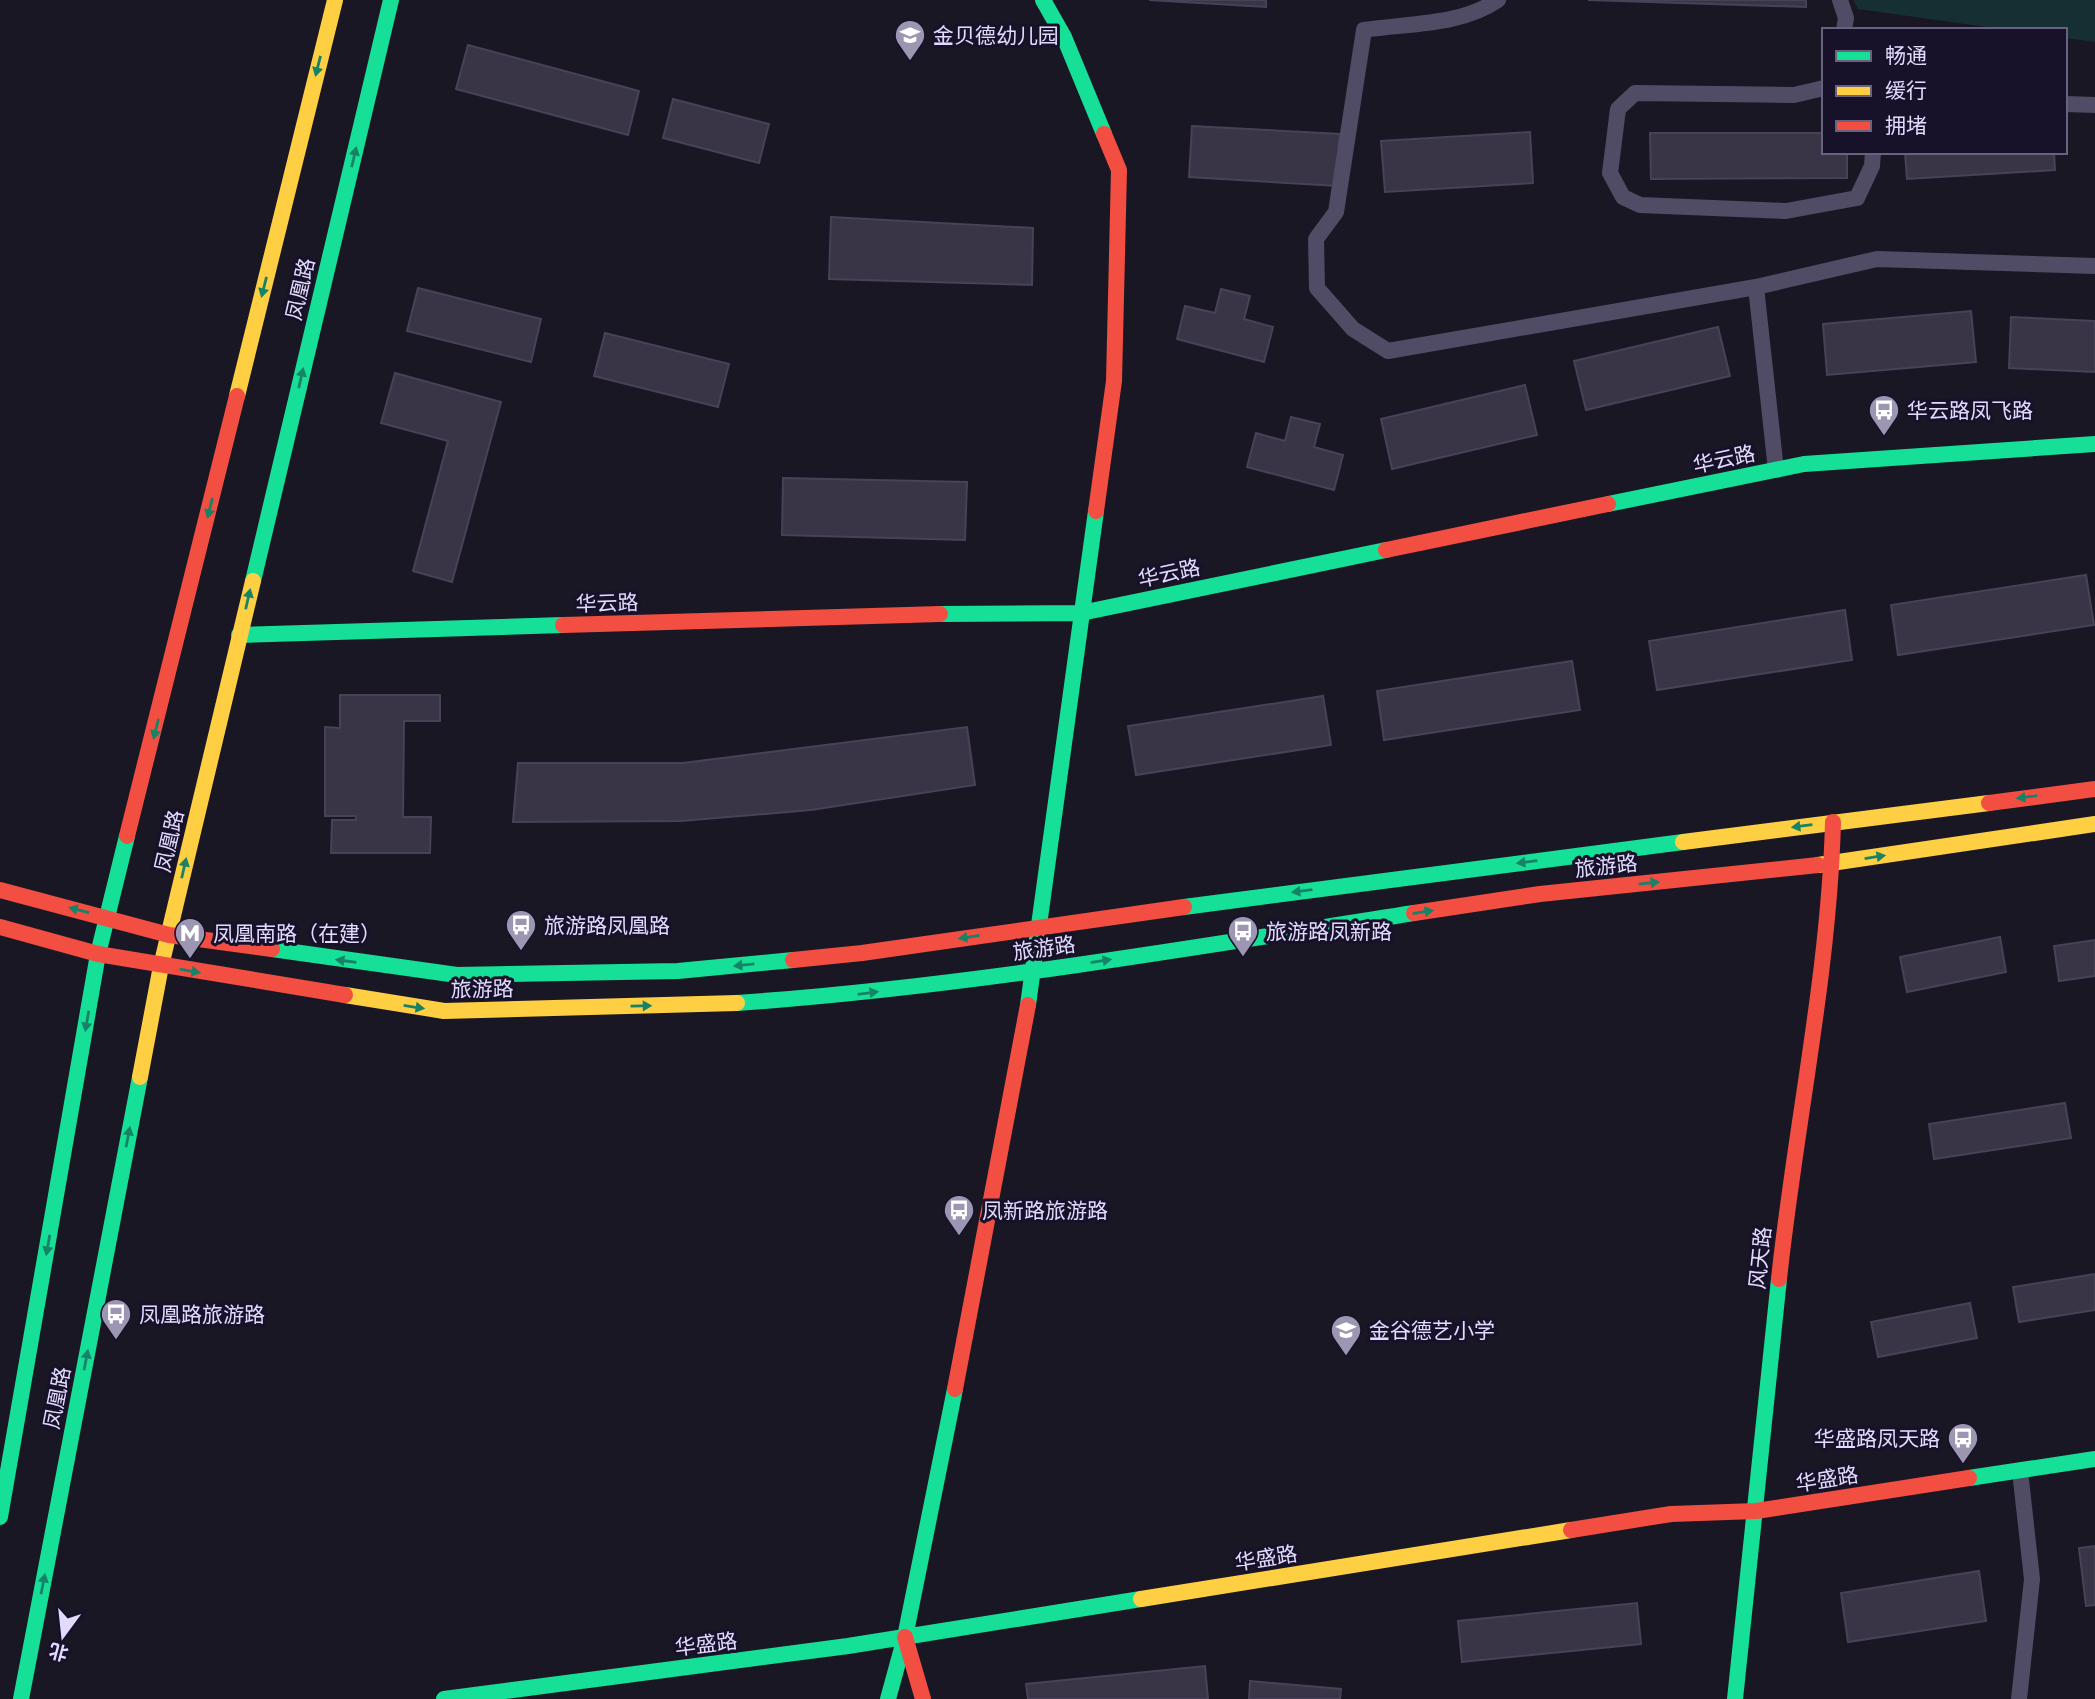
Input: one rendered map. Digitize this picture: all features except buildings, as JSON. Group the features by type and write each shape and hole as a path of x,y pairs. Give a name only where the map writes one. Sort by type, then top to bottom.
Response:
{"main road":[{"name":"凤凰路","path":"0,1517 99,954 335,0"},
{"name":"凤凰路","path":"21,1699 161,966 391,0"},
{"path":"888,1699 905,1637 1034,972 1037,926 1114,381 1119,170 1064,37 1043,0"},
{"name":"华云路","path":"239,635 982,613 1081,613 1804,464 2095,444"},
{"name":"旅游路","path":"0,890 169,935 457,975 678,971 862,953 1037,926 2095,789"},
{"name":"风天路","path":"1735,1699 1789,1180 1813,1031 1832,864 1833,822"},
{"name":"旅游路","path":"0,927 99,954 161,966 444,1012 706,1005 837,996 1034,972 1540,894 1832,864 2095,824"},
{"name":"华盛路","path":"444,1699 905,1637 1671,1514 1756,1511 2095,1459"},
{"path":"905,1637 923,1699"}],"street":[{"path":"1498,0 1485,9 1435,23 1364,30 1336,212 1316,239 1317,288 1353,329 1388,351 1756,287 1877,260 2095,266"},
{"path":"1840,0 1846,18 1844,28"},
{"path":"1822,88 1794,95 1635,93 1618,108 1610,173 1623,197 1640,205 1786,211 1857,198 1872,166 1873,154"},
{"path":"2067,104 2095,106"},
{"path":"1756,287 1776,470"},
{"path":"2019,1699 2032,1579 2020,1471"}],"green space":[{"path":"1853,0 2095,0 2095,42 2067,38 2067,28 1994,28 1858,9"}],"traffic: fast":[{"path":"253,581 391,0"},
{"path":"1043,0 1064,37 1104,134"},
{"path":"1608,504 1804,464 2095,444"},
{"path":"1028,1005 1096,511"},
{"path":"940,614 1081,613 1386,550"},
{"path":"239,635 563,625"},
{"path":"0,1517 98,954 127,836"},
{"path":"1184,907 1683,842"},
{"path":"737,1003 992,977 1414,913"},
{"path":"272,949 457,975 678,971 793,960"},
{"path":"21,1699 140,1077"},
{"path":"1735,1699 1779,1279"},
{"path":"888,1699 905,1637 955,1389"},
{"path":"1969,1478 2095,1459"},
{"path":"444,1699 848,1646 1141,1599"}],"traffic: slow":[{"path":"237,396 335,0"},
{"path":"140,1077 161,966 253,581"},
{"path":"1683,842 1989,803"},
{"path":"1818,865 2095,824"},
{"path":"345,995 444,1011 737,1003"},
{"path":"1141,1599 1571,1530"}],"traffic: jam":[{"path":"1096,511 1114,381 1119,170 1104,134"},
{"path":"127,836 237,396"},
{"path":"1386,550 1608,504"},
{"path":"563,625 940,614"},
{"path":"1989,803 2095,789"},
{"path":"1779,1279 1825,937 1833,822"},
{"path":"1414,913 1540,894 1818,865"},
{"path":"0,890 169,935 272,949"},
{"path":"793,960 862,953 1184,907"},
{"path":"0,927 98,954 345,995"},
{"path":"955,1389 1028,1005"},
{"path":"1571,1530 1671,1514 1756,1511 1969,1478"},
{"path":"905,1637 923,1699"}],"place":[{"name":"金贝德幼儿园","path":"910,62"},
{"name":"华云路凤飞路","path":"1884,437"},
{"name":"旅游路凤凰路","path":"521,952"},
{"name":"旅游路凤新路","path":"1243,958"},
{"name":"凤凰南路（在建）","path":"190,960"},
{"name":"凤新路旅游路","path":"959,1237"},
{"name":"凤凰路旅游路","path":"116,1341"},
{"name":"金谷德艺小学","path":"1346,1357"},
{"name":"华盛路凤天路","path":"1963,1465"}]}
